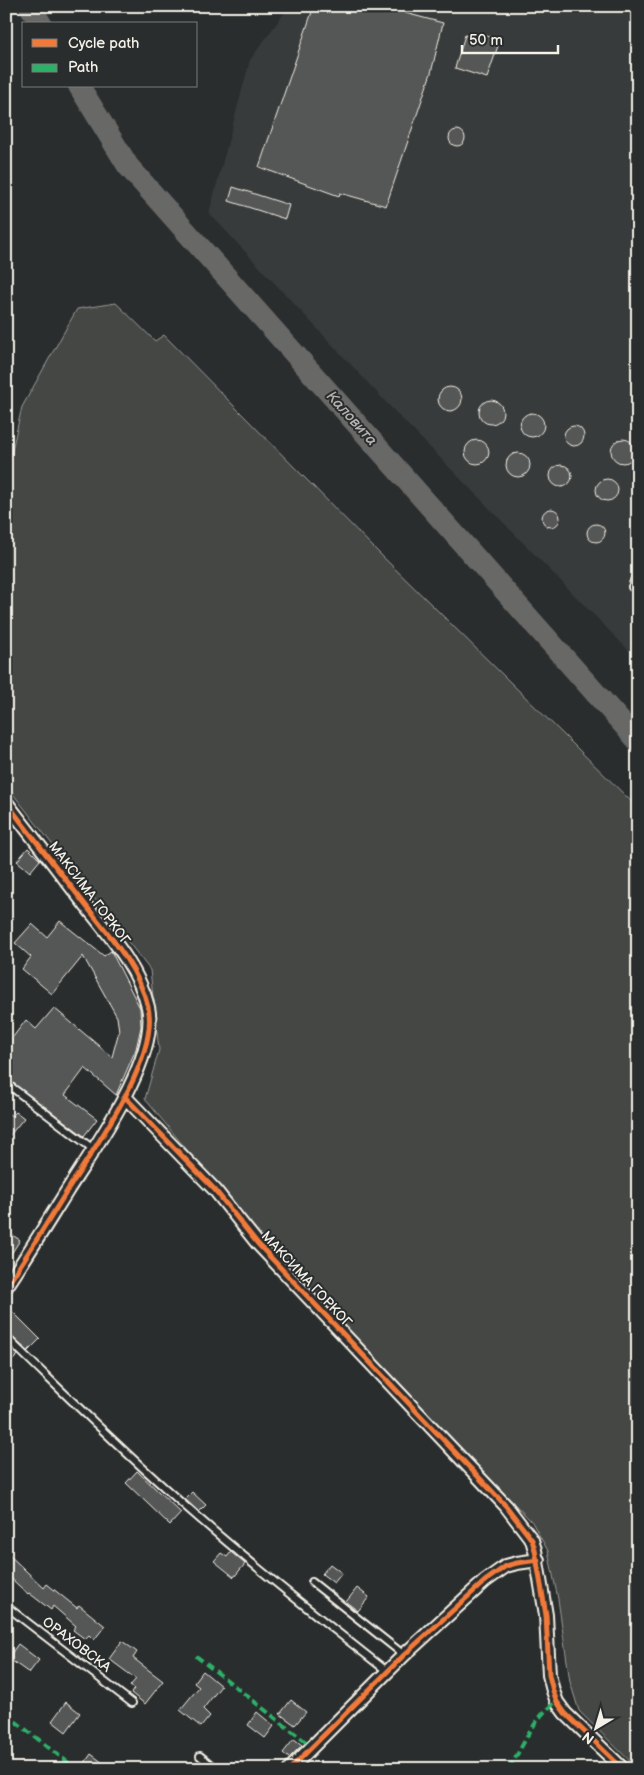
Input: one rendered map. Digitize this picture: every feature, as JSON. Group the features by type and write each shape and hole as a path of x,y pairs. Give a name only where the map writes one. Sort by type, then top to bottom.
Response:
{"street":[{"name":"МАКСИМА ГОРКОГ","path":"6,802 117,945 134,972 143,992 149,1008 148,1039 144,1054 125,1097 215,1190 258,1244 506,1506 532,1540 538,1560 546,1615 549,1675 555,1696 565,1714 623,1769"},
{"path":"7,1283 125,1097"},
{"path":"290,1769 404,1655 497,1571 517,1563 538,1560"}],"lane":[{"path":"632,587 638,570"},
{"path":"6,1083 93,1149"},
{"path":"6,1337 115,1443 168,1490 388,1672"},
{"path":"312,1582 404,1655"},
{"name":"ОРАХОВСКА","path":"6,1606 132,1702"},
{"path":"200,1756 216,1769"}],"shaded area":[{"path":"289,6 638,6 638,660 398,415 209,213 250,60"},
{"path":"116,303 155,341 164,335 379,553 638,808 638,1769 579,1711 570,1682 558,1599 548,1551 532,1522 272,1253 145,1099 159,1050 150,970 10,790 6,757 6,476 22,407 77,309"}],"building":[{"path":"314,6 398,6 406,9 405,13 443,23 431,73 386,206 340,193 339,196 259,167"},
{"path":"480,34 500,40 487,78 455,68 465,35 476,39"},
{"path":"454,130 460,130 465,135 463,144 454,146 449,141 449,135"},
{"path":"233,187 289,205 285,219 229,201"},
{"path":"450,387 459,390 462,399 459,408 450,411 441,408 438,399 441,390"},
{"path":"491,400 500,403 503,412 500,421 491,424 482,421 479,412 482,403"},
{"path":"532,413 541,416 544,425 541,434 532,437 523,434 520,425 523,416"},
{"path":"570,426 578,426 584,432 584,440 578,446 570,446 564,440 564,432"},
{"path":"623,439 628,440 634,446 634,456 628,462 623,463 618,462 612,456 611,451 612,446 618,440"},
{"path":"477,440 486,443 489,452 486,461 477,464 468,461 465,452 468,443"},
{"path":"518,453 527,456 530,465 527,474 518,477 509,474 506,465 509,456"},
{"path":"557,465 565,465 572,472 572,480 565,487 557,487 550,480 550,472"},
{"path":"607,479 615,482 618,490 615,498 607,501 599,498 596,490 599,482"},
{"path":"547,509 555,509 560,514 558,525 547,527 542,522 542,514"},
{"path":"596,524 602,527 605,533 602,539 596,542 590,539 587,533 590,527"},
{"path":"28,848 40,860 30,872 17,861"},
{"path":"60,921 104,956 111,951 140,1008 141,1027 136,1049 116,1095 85,1068 65,1095 97,1119 84,1136 6,1078 6,1046 26,1020 36,1029 54,1008 112,1057 119,1031 117,1017 83,956 52,994 22,969 31,957 15,943 32,924 47,937"},
{"path":"6,1112 12,1116 16,1112 24,1118 6,1140"},
{"path":"6,1231 20,1240 6,1262"},
{"path":"6,1305 40,1339 28,1351 6,1332"},
{"path":"6,1344 18,1355 6,1367"},
{"path":"137,1471 181,1513 170,1525 126,1483"},
{"path":"192,1492 206,1505 199,1512 185,1499"},
{"path":"6,1552 44,1588 47,1584 77,1608 79,1605 105,1626 94,1640 89,1635 85,1639 73,1630 76,1626 53,1606 51,1610 28,1594 6,1574"},
{"path":"231,1552 245,1564 234,1577 214,1561 221,1553 227,1557"},
{"path":"330,1564 342,1573 334,1583 322,1574"},
{"path":"357,1588 369,1597 358,1611 346,1602"},
{"path":"122,1641 137,1652 133,1658 163,1681 145,1704 131,1693 134,1689 130,1686 136,1679 109,1659"},
{"path":"18,1644 39,1660 29,1673 8,1658"},
{"path":"203,1671 221,1686 203,1709 210,1716 201,1727 180,1710 199,1687 194,1683"},
{"path":"291,1700 306,1712 295,1725 280,1714"},
{"path":"66,1702 80,1713 66,1732 52,1721"},
{"path":"257,1712 274,1726 265,1738 248,1725"},
{"path":"294,1739 302,1745 289,1758 283,1753"},
{"path":"91,1754 111,1769 91,1769 84,1764"}],"waterway":[{"name":"Каловита","path":"30,6 40,22"},
{"name":"Каловита","path":"80,88 128,166 638,741"}],"marked path":[{"path":"196,1656 311,1746"},
{"path":"509,1769 536,1722 549,1707 557,1702"},
{"path":"6,1714 71,1765"}],"cycle path":[{"path":"6,802 123,954 144,993 148,1007 149,1028 144,1051 135,1076 122,1102 6,1287"},
{"path":"125,1097 215,1190 258,1244 506,1506 532,1540 546,1615 549,1675 557,1702 565,1713 623,1769"},
{"path":"290,1769 404,1655 485,1581 506,1566 538,1560"}]}
